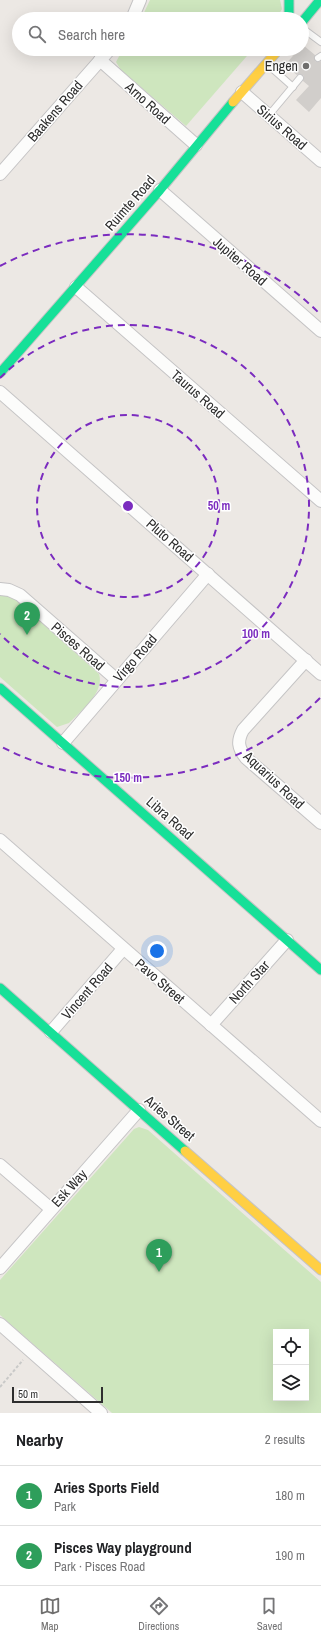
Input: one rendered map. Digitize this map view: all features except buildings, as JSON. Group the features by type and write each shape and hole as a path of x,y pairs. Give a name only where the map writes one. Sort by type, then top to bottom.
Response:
{"street":[{"path":"135,12 140,0"},
{"path":"289,0 290,12"},
{"path":"309,13 320,0"},
{"name":"Baakens Road","path":"0,174 104,56"},
{"name":"Ruimte Road","path":"0,373 160,190 196,145 273,56"},
{"name":"Arno Road","path":"100,60 196,145"},
{"name":"Sirius Road","path":"242,92 321,161"},
{"name":"Jupiter Road","path":"160,190 321,331"},
{"name":"Taurus Road","path":"76,286 321,501"},
{"name":"Pluto Road","path":"0,392 321,674"},
{"name":"Virgo Road","path":"63,743 208,574"},
{"name":"Pisces Road","path":"0,588 20,595 117,680"},
{"name":"Aquarius Road","path":"306,660 244,730 238,744 241,752 246,758 321,823"},
{"name":"Libra Road","path":"0,688 321,970"},
{"name":"Pavo Street","path":"0,840 321,1121"},
{"name":"North Star","path":"211,1025 287,940"},
{"name":"Vincent Road","path":"51,1032 123,949"},
{"name":"Aries Street","path":"0,988 321,1270"},
{"name":"Esk Way","path":"0,1268 50,1209 139,1110"},
{"path":"0,1164 50,1209"},
{"path":"0,1324 101,1413"}],"lane":[{"path":"309,33 321,42"},
{"path":"267,64 293,87"},
{"path":"268,115 300,78"}],"path":[{"path":"0,1387 26,1357"}],"green space":[{"path":"150,0 280,0 282,9 280,12 144,12"},
{"path":"119,56 247,56 186,126 121,70 116,62"},
{"path":"0,595 5,595 15,599 99,674 99,688 91,701 69,723 57,727 0,677"},
{"path":"139,1127 148,1130 321,1282 321,1413 112,1413 0,1315 0,1280 134,1129"}],"traffic: fast":[{"path":"289,0 289,12"},
{"path":"309,13 320,0"},
{"path":"0,373 160,190 233,102"},
{"path":"0,688 321,970"},
{"path":"0,988 185,1151"}],"traffic: slow":[{"path":"233,102 273,56"},
{"path":"185,1151 321,1270"}],"place":[{"name":"Engen","path":"306,66"},
{"name":"Pisces Way playground","path":"27,635"},
{"name":"Aries Sports Field","path":"159,1272"}]}
